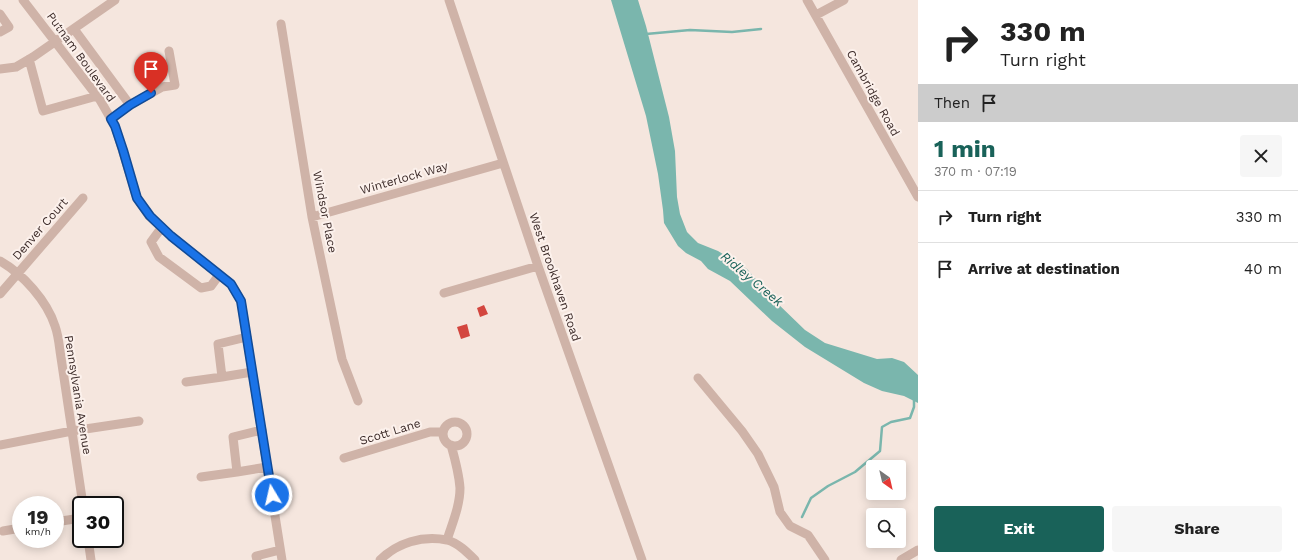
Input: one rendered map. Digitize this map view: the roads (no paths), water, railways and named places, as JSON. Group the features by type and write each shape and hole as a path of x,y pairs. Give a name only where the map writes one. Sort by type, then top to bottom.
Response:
{"street":[{"name":"Putnam Boulevard","path":"23,0 97,96 111,119 115,126 123,150 137,198 150,216 162,228 231,284 241,301 282,560"},
{"path":"0,70 16,66 29,59 56,42 115,0"},
{"name":"West Brookhaven Road","path":"449,0 538,266 642,560"},
{"name":"Cambridge Road","path":"807,0 918,197"},
{"path":"816,15 844,0"},
{"path":"0,14 9,27 0,32"},
{"name":"Windsor Place","path":"281,24 312,217 342,359 358,401"},
{"path":"74,29 130,105"},
{"path":"111,119 130,105 162,87 175,85 169,50"},
{"path":"29,59 43,111 97,96"},
{"name":"Winterlock Way","path":"312,217 503,163"},
{"name":"Denver Court","path":"0,294 84,198"},
{"path":"162,228 150,242 160,257 201,288 211,286 219,275"},
{"name":"Pennsylvania Avenue","path":"0,261 18,273 40,298 55,325 81,496"},
{"path":"444,293 538,266"},
{"path":"222,377 218,344 247,337"},
{"path":"186,382 252,372"},
{"path":"698,378 742,431 758,454 774,487 780,512 790,526 808,535 825,560"},
{"path":"0,445 72,431 138,421"},
{"name":"Scott Lane","path":"344,458 430,432 443,432 446,426 453,422 460,423 466,429 467,436 463,443 456,446 451,445"},
{"path":"237,472 233,437 262,430"},
{"path":"443,432 444,440 451,445 459,478 460,490 455,516 447,540"},
{"path":"200,477 267,467"},
{"path":"3,531 12,530"},
{"path":"380,560 396,547 411,541 427,539 447,540 455,543 475,560"},
{"path":"89,548 91,560"},
{"path":"257,560 256,556 280,550"},
{"path":"901,560 918,550"}],"water":[{"name":"Ridley Creek","path":"611,0 638,0 669,117 675,151 677,197 680,214 687,232 698,243 718,251 747,269 775,301 805,330 825,343 877,359 892,358 904,362 918,375 918,403 904,396 882,391 864,383 805,347 772,321 730,281 708,269 701,261 686,253 678,246 664,223 658,174 646,116"}],"waterway":[{"path":"646,34 690,30 732,32 761,29"},
{"path":"802,517 811,498 828,486 855,472 880,451 882,427 891,422 910,418 914,407 914,400"}]}
